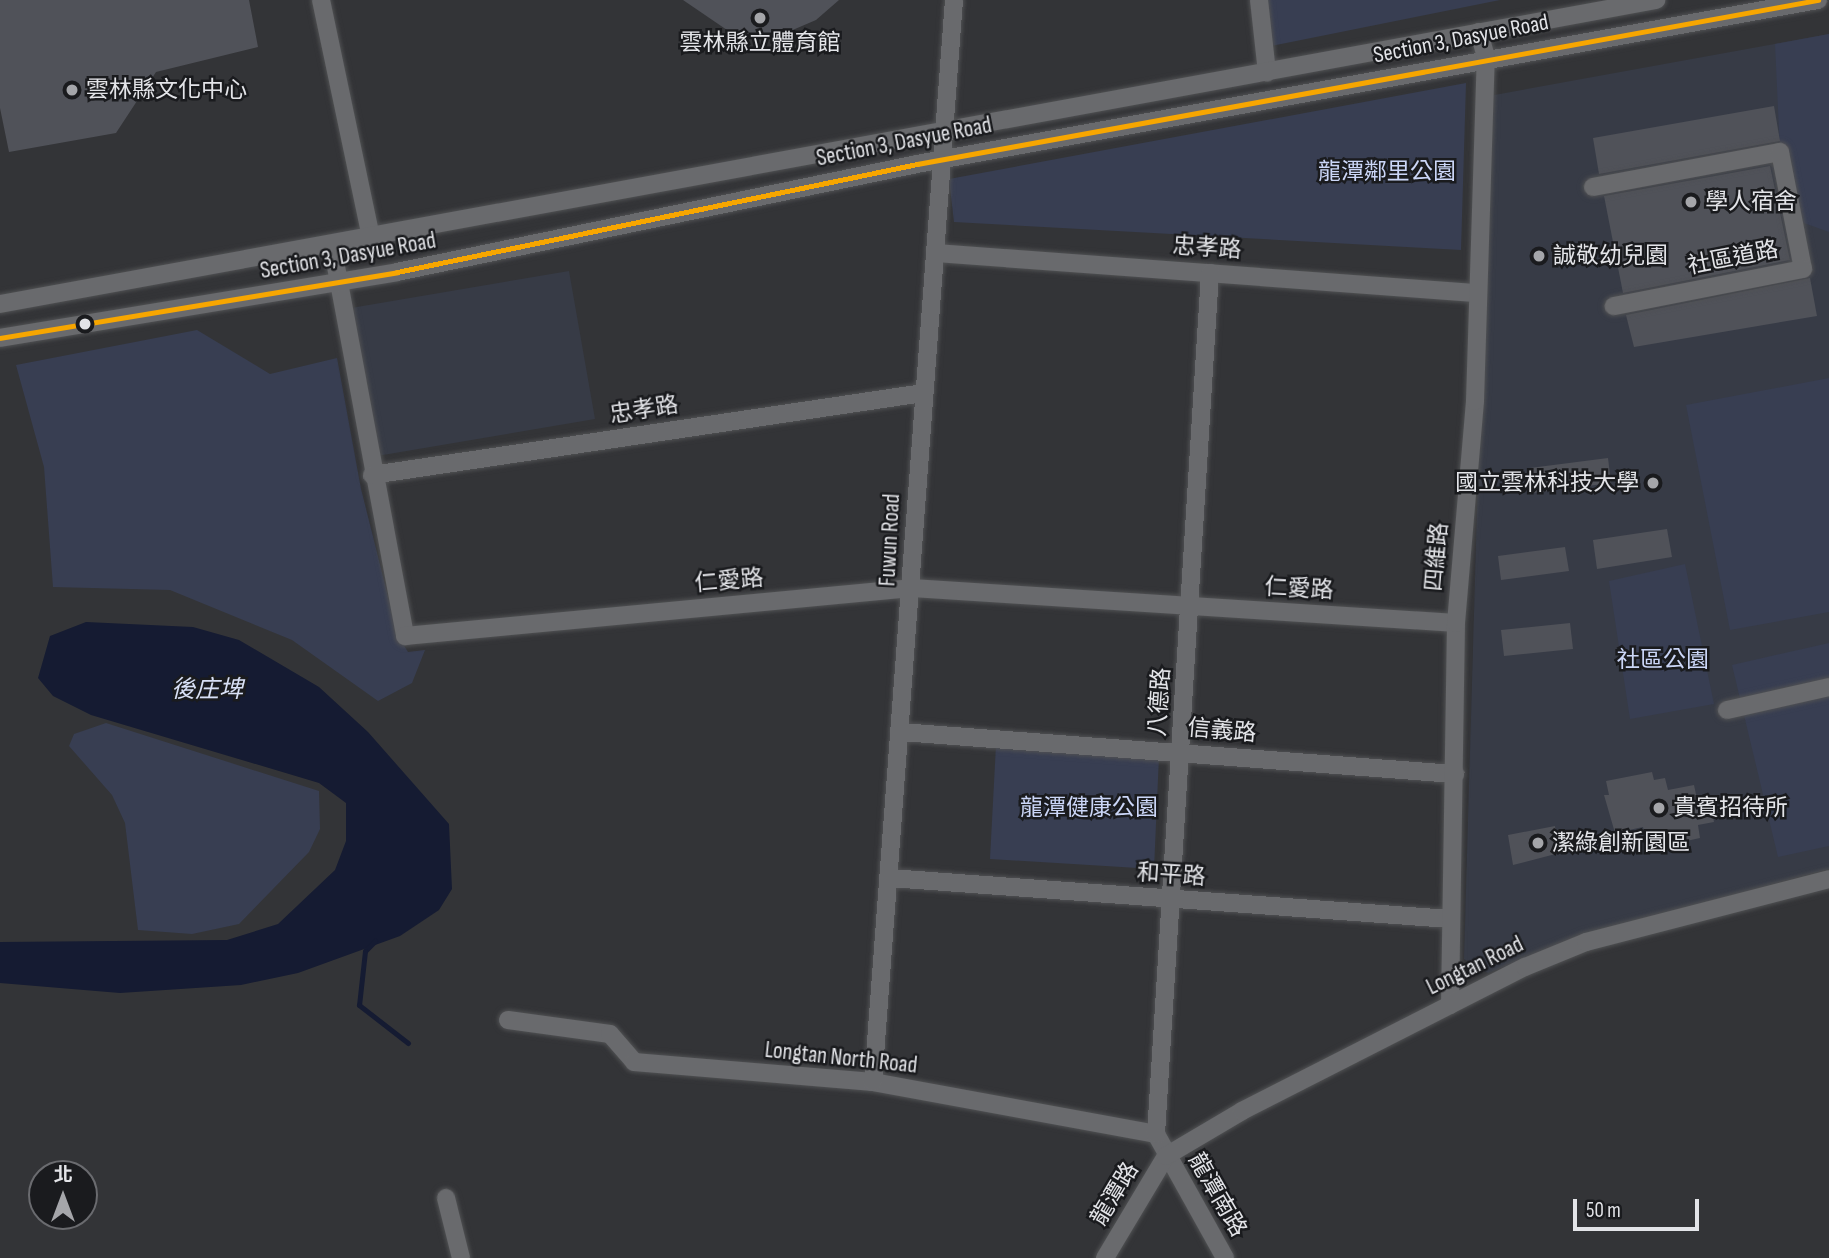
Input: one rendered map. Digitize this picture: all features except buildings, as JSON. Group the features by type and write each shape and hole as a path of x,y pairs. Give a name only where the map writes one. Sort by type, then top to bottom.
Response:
{"street":[{"path":"321,0 372,238"},
{"name":"Fuwun Road","path":"873,1082 954,0"},
{"path":"1259,0 1267,73"},
{"name":"Section 3, Dasyue Road","path":"0,304 372,238 943,129 1267,73 1657,0"},
{"name":"Section 3, Dasyue Road","path":"0,338 338,283 942,159 1486,57 1818,0"},
{"name":"四維路","path":"1450,1005 1456,622 1475,401 1475,293 1486,57 1479,32"},
{"name":"社區道路","path":"1593,187 1780,152 1803,269 1614,306"},
{"name":"仁愛路","path":"332,245 372,475 405,636 912,588 1456,622"},
{"name":"忠孝路","path":"936,253 1475,293"},
{"name":"八德路","path":"1156,1134 1192,607 1210,273"},
{"name":"忠孝路","path":"372,475 923,393"},
{"path":"1727,710 1829,687"},
{"name":"信義路","path":"901,732 1455,774"},
{"name":"和平路","path":"890,878 1450,919"},
{"name":"Longtan Road","path":"1166,1156 1242,1111 1450,1005 1586,942 1829,879"},
{"name":"Longtan North Road","path":"508,1020 610,1034 634,1062 873,1082 1156,1134"},
{"path":"1156,1134 1166,1156"},
{"name":"龍潭路","path":"1105,1258 1166,1156"},
{"name":"龍潭南路","path":"1166,1156 1225,1258"},
{"path":"446,1198 461,1258"}],"shaded area":[{"name":"國立雲林科技大學","path":"1829,34 1829,869 1584,935 1488,973 1464,959 1489,96"},
{"path":"569,271 595,419 377,456 351,308"}],"green space":[{"path":"1251,0 1500,0 1256,49"},
{"path":"1829,34 1829,232 1793,219 1780,152 1775,44"},
{"name":"龍潭鄰里公園","path":"1466,83 1461,250 954,222 949,179"},
{"path":"197,330 270,374 337,358 361,489 398,636 408,652 425,650 412,683 378,701 292,640 170,590 53,587 44,467 16,365"},
{"path":"1829,378 1829,612 1730,630 1686,405"},
{"name":"社區公園","path":"1685,564 1714,704 1630,719 1609,581"},
{"path":"1829,643 1829,846 1778,857 1732,665"},
{"path":"106,723 319,791 320,829 309,852 239,924 192,934 138,930 125,823 112,795 69,746 74,734"},
{"name":"龍潭健康公園","path":"996,745 1159,756 1154,869 990,859"}],"water":[{"name":"後庄埤","path":"86,622 193,627 239,640 319,687 368,732 449,824 452,889 439,910 400,936 298,973 241,985 120,993 0,983 0,942 227,940 278,924 335,870 346,841 346,803 319,783 91,715 53,696 38,678 50,636"}],"waterway":[{"path":"375,941 365,951 359,1005 408,1043"}],"transit line":[{"path":"0,338 397,272 917,164 1818,0"}],"place":[{"name":"雲林縣立體育館","path":"760,18"},
{"name":"雲林縣文化中心","path":"72,90"},
{"name":"學人宿舍","path":"1691,202"},
{"name":"誠敬幼兒園","path":"1539,256"},
{"name":"國立雲林科技大學","path":"1653,483"},
{"name":"貴賓招待所","path":"1659,808"},
{"name":"潔綠創新園區","path":"1538,843"}]}
